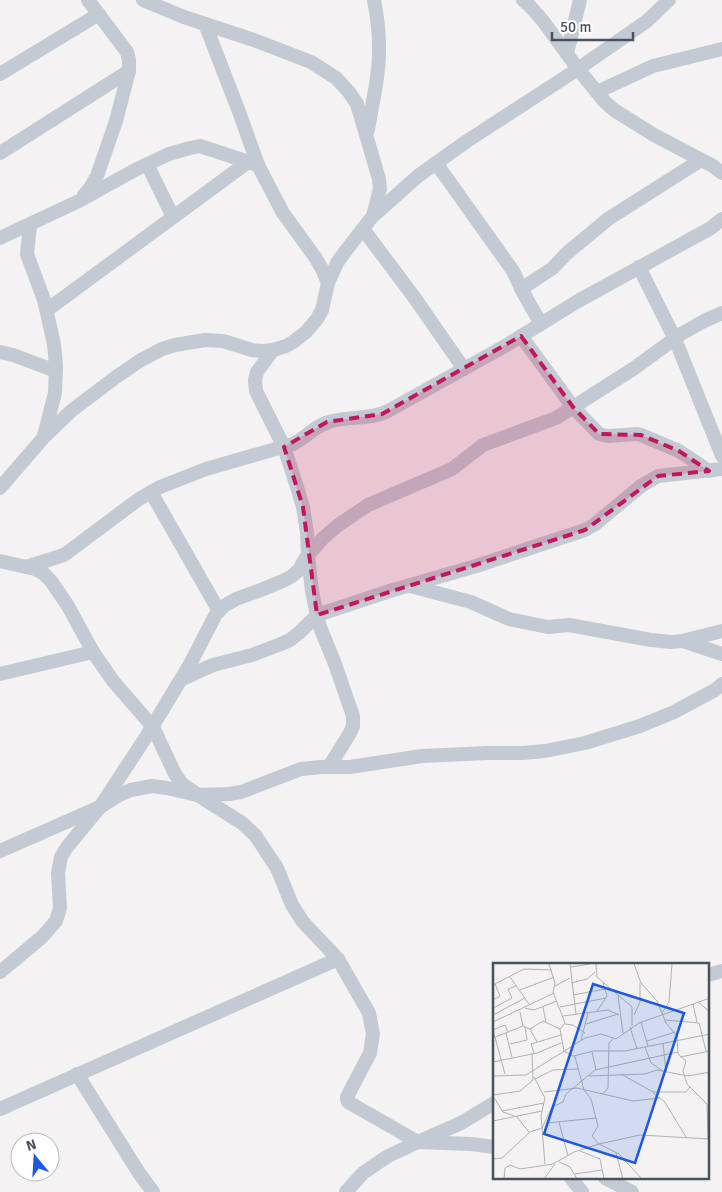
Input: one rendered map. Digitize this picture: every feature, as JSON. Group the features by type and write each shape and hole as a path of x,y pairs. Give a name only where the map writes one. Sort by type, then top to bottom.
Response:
{"street":[{"path":"79,201 97,176 116,121 129,60 127,52 88,0"},
{"path":"143,0 184,17 254,40 311,62 336,78 357,104 380,184 372,217"},
{"path":"367,136 380,47 374,0"},
{"path":"524,0 543,21 578,69 614,110 654,135 713,166 722,173"},
{"path":"566,53 580,0"},
{"path":"0,488 44,437 71,412 141,360 162,349 205,340 223,341 252,350 262,351 273,350 293,342 318,319 336,263 372,217 418,176 467,141 578,69 647,21 669,0"},
{"path":"0,74 99,14"},
{"path":"205,24 238,109 253,164 315,257 328,283"},
{"path":"597,92 653,66 722,49"},
{"path":"0,153 128,71"},
{"path":"0,238 79,201 121,177 169,154 200,146 253,164"},
{"path":"522,289 556,266 566,254 608,219 701,160"},
{"path":"436,163 513,271 541,324"},
{"path":"146,164 173,217"},
{"path":"47,310 173,217 253,164"},
{"path":"26,567 64,555 160,487 206,469 300,441 327,422 382,414 433,387 541,324 578,300 710,228 722,219"},
{"path":"30,225 27,254 47,310 56,365 55,393 44,437"},
{"path":"363,229 414,297 464,369"},
{"path":"639,267 675,339 722,456"},
{"path":"0,972 42,937 56,921 60,908 58,873 61,857 100,807 153,727 219,611 236,599 292,576 299,570 322,539 337,526 368,505 452,469 483,445 556,418 633,369 681,334 722,313"},
{"path":"521,336 573,407 600,434 608,436 642,435 716,470"},
{"path":"273,350 257,372 255,380 256,391 284,447 303,507 316,615 353,716 353,726 350,733 329,767"},
{"path":"0,352 56,371"},
{"path":"182,679 213,665 252,655 290,640 316,615 585,530 594,525 641,486 658,476 716,470"},
{"path":"151,492 219,611"},
{"path":"0,562 26,567 43,573 51,581 68,606 93,652 113,681 153,727 175,774 182,784 242,823 255,834 277,868 292,905 303,922 338,959 369,1013 373,1034 370,1053 347,1097 347,1101 418,1142 493,1147"},
{"path":"409,586 467,600 509,619 548,627 569,625 671,642 722,631"},
{"path":"682,641 722,654"},
{"path":"0,674 93,652"},
{"path":"0,850 100,807 131,790 152,786 197,795 235,794 301,769 350,767 422,756 546,751 585,743 640,726 674,712 715,690 722,684"},
{"path":"0,1109 338,959"},
{"path":"77,1074 153,1192"},
{"path":"346,1192 363,1174 388,1156 460,1123 493,1103"},
{"path":"573,1180 582,1192"},
{"path":"609,1180 632,1192"}],"highlighted area":[{"path":"521,336 573,407 599,434 641,435 679,451 709,471 658,476 585,530 317,615 303,507 284,447 327,422 382,414"}]}
